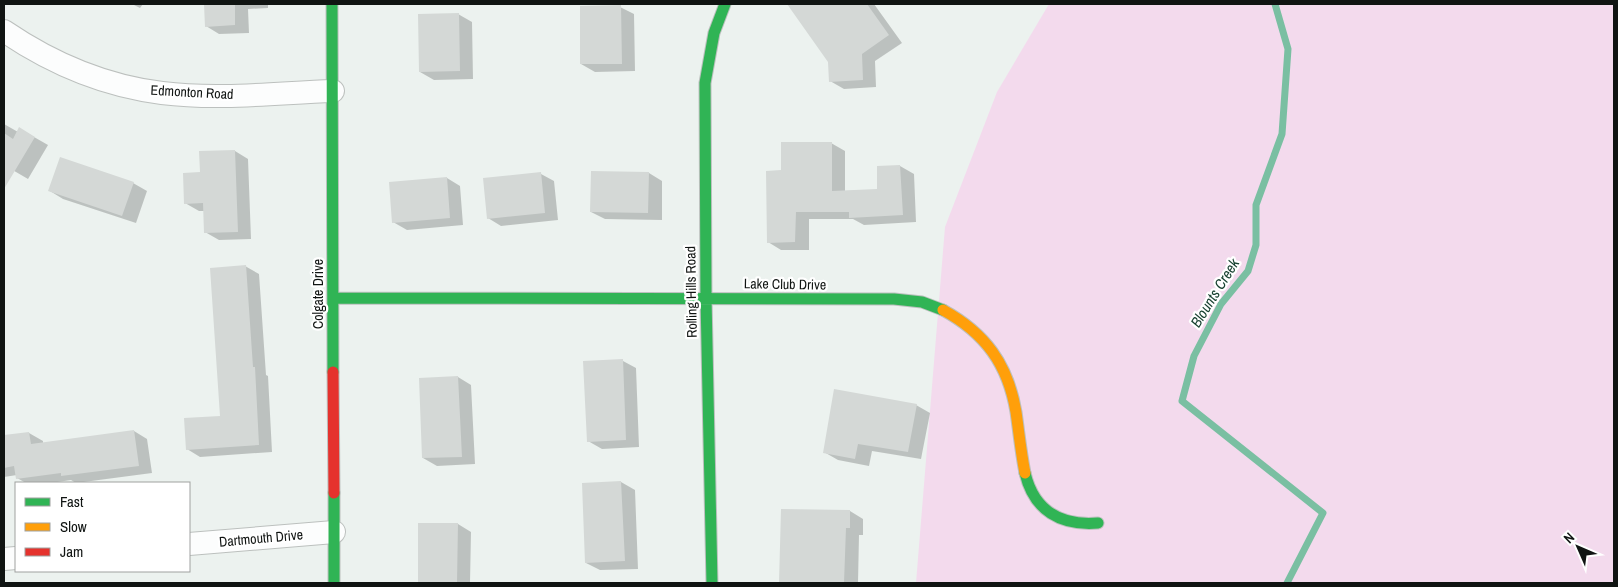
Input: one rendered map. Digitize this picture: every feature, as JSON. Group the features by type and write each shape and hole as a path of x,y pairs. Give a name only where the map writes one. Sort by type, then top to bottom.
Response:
{"street":[{"name":"Colgate Drive","path":"332,4 334,583"},
{"name":"Rolling Hills Road","path":"712,583 706,298 705,83 708,51 719,15 725,4"},
{"name":"Edmonton Road","path":"4,31 26,46 70,68 136,89 211,96 333,92"},
{"name":"Lake Club Drive","path":"333,298 903,299 929,305 954,316 975,332 993,352 1004,370 1011,390 1027,481 1033,496 1048,512 1062,520 1088,525 1098,523"},
{"name":"Dartmouth Drive","path":"190,544 334,532"}],"shaded area":[{"path":"1049,4 1614,4 1614,583 916,583 945,227 997,92"}],"building":[{"path":"204,4 235,4 235,25 205,27"},
{"path":"787,4 867,4 889,35 862,54 863,80 829,82 828,62"},
{"path":"621,5 622,64 580,64 580,6"},
{"path":"459,13 460,71 419,72 418,14"},
{"path":"19,127 35,137 4,189 4,133 13,139"},
{"path":"781,142 832,142 832,191 877,189 877,166 900,165 903,215 849,218 849,212 796,212 795,242 767,243 766,171 781,170"},
{"path":"235,150 238,232 204,233 203,203 184,204 183,173 200,172 199,151"},
{"path":"60,157 134,182 122,216 48,191"},
{"path":"591,171 649,172 648,213 590,212"},
{"path":"541,172 545,213 487,219 483,178"},
{"path":"447,177 450,218 392,223 389,182"},
{"path":"246,265 253,367 255,367 259,445 186,450 184,418 220,416 210,268"},
{"path":"623,359 626,440 587,442 583,361"},
{"path":"458,376 462,457 422,458 419,378"},
{"path":"834,389 917,404 908,452 858,444 855,459 823,453"},
{"path":"134,430 139,466 61,476 61,473 16,479 14,466 4,468 4,435 29,432 31,444"},
{"path":"621,481 625,561 585,563 582,483"},
{"path":"781,509 850,510 850,528 846,528 844,583 779,583"},
{"path":"418,523 458,523 457,583 418,583"}],"waterway":[{"name":"Blounts Creek","path":"1275,4 1288,49 1282,134 1256,205 1256,245 1248,271 1221,304 1194,356 1182,401 1323,513 1287,583"}],"traffic: fast":[{"path":"332,4 333,372"},
{"path":"712,583 706,298 705,83 714,33 725,4"},
{"path":"333,298 894,299 922,302 943,310"},
{"path":"1025,473 1035,497 1051,513 1061,519 1072,522 1098,523"},
{"path":"334,493 334,583"}],"traffic: slow":[{"path":"943,310 971,329 992,352 1000,365 1007,379 1016,412 1025,473"}],"traffic: jam":[{"path":"333,372 334,493"}]}
